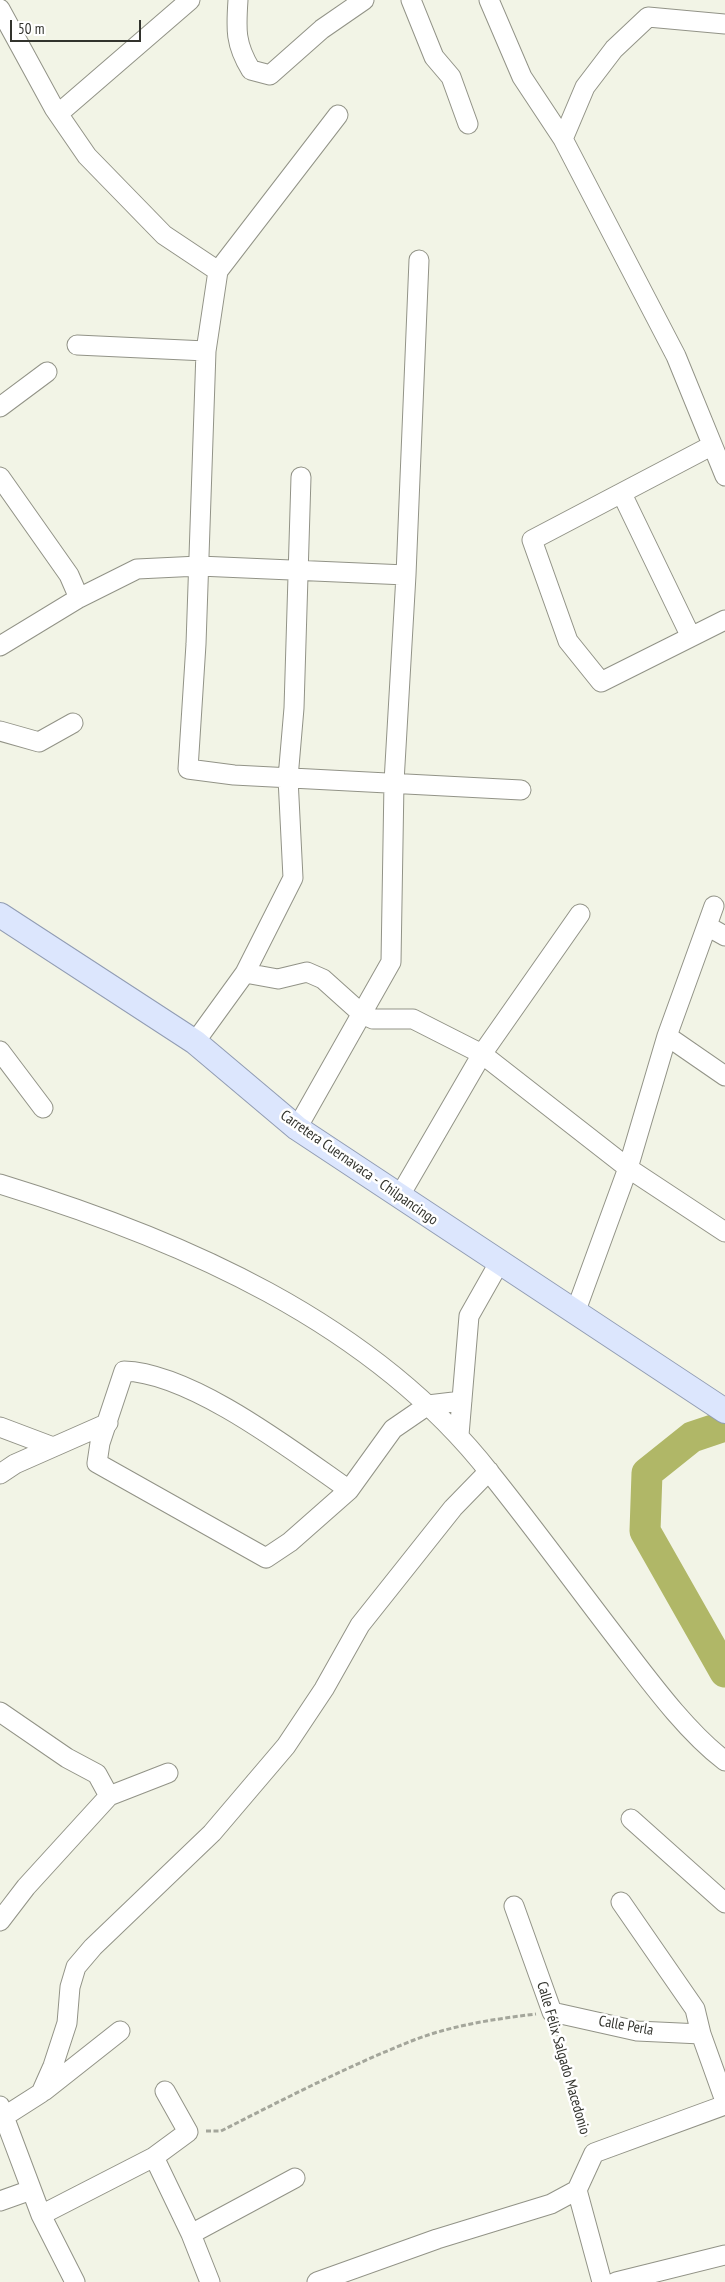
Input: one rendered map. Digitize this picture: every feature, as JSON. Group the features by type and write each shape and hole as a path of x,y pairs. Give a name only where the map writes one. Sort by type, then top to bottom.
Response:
{"main road":[{"name":"Carretera Cuernavaca - Chilpancingo","path":"0,915 195,1042 297,1128 717,1405"}],"street":[{"path":"58,114 190,0"},
{"path":"238,0 236,33 241,54 251,70 270,75 322,29 364,0"},
{"path":"411,0 434,57 451,76 468,124"},
{"path":"489,0 522,77 563,139 676,356 711,446 725,476"},
{"path":"498,18 506,0"},
{"path":"0,9 58,114 87,156 164,235 218,271"},
{"path":"563,139 585,86 614,49 648,18 725,24"},
{"path":"338,114 218,271 206,351 199,566 188,768 234,775 521,790"},
{"path":"297,1128 391,962 394,782 406,575 419,260"},
{"path":"76,345 206,351"},
{"path":"0,406 47,372"},
{"path":"711,446 532,540 568,641 601,682 725,620"},
{"path":"0,477 68,575 79,598"},
{"path":"195,1042 245,973 293,878 288,778 294,708 301,477"},
{"path":"622,494 690,637"},
{"path":"0,646 79,598 137,569 199,566 406,575"},
{"path":"0,731 39,742 73,723"},
{"path":"576,1313 628,1168 668,1036 714,906"},
{"path":"399,1197 482,1054 580,914"},
{"path":"706,926 725,936"},
{"path":"245,973 278,979 307,972 323,979 362,1014 372,1019 413,1019 482,1054 628,1168 725,1232"},
{"path":"668,1036 725,1076"},
{"path":"0,1051 43,1108"},
{"path":"0,1184 78,1208 218,1266 316,1319 428,1404 459,1435 489,1471 651,1683 711,1751 725,1761"},
{"path":"459,1435 469,1316 499,1263"},
{"path":"349,1490 241,1417 178,1384 143,1372 124,1371 100,1443 97,1463 266,1558 290,1542 349,1490 393,1430 428,1404 462,1401"},
{"path":"0,1474 15,1464 108,1423"},
{"path":"0,1427 53,1447"},
{"path":"41,2093 53,2066 67,2023 70,1987 76,1968 94,1947 212,1832 286,1746 324,1689 360,1625 453,1508 489,1471"},
{"path":"0,1712 67,1758 97,1774 109,1796"},
{"path":"0,1921 26,1887 109,1796 168,1773"},
{"path":"631,1819 725,1904"},
{"path":"621,1902 695,2009 701,2034 725,2101"},
{"name":"Calle Félix Salgado Macedonio","path":"514,1906 552,2012"},
{"name":"Calle Perla","path":"552,2012 637,2031 701,2034"},
{"path":"75,2282 41,2215 3,2111 41,2093 120,2031"},
{"path":"41,2215 154,2157 188,2132 165,2092"},
{"path":"317,2282 437,2239 551,2204 577,2190 594,2152 725,2105"},
{"path":"154,2157 192,2234 210,2282"},
{"path":"192,2234 295,2178"},
{"path":"0,2201 31,2190"},
{"path":"577,2190 602,2282"},
{"path":"616,2282 725,2255"}],"path":[{"path":"188,2132 221,2131 323,2080 415,2040 485,2020 552,2012"},
{"name":"Calle Félix Salgado Macedonio","path":"552,2012 580,2126 594,2152"}],"waterway":[{"path":"725,1426 692,1437 647,1473 645,1531 725,1672"}]}
